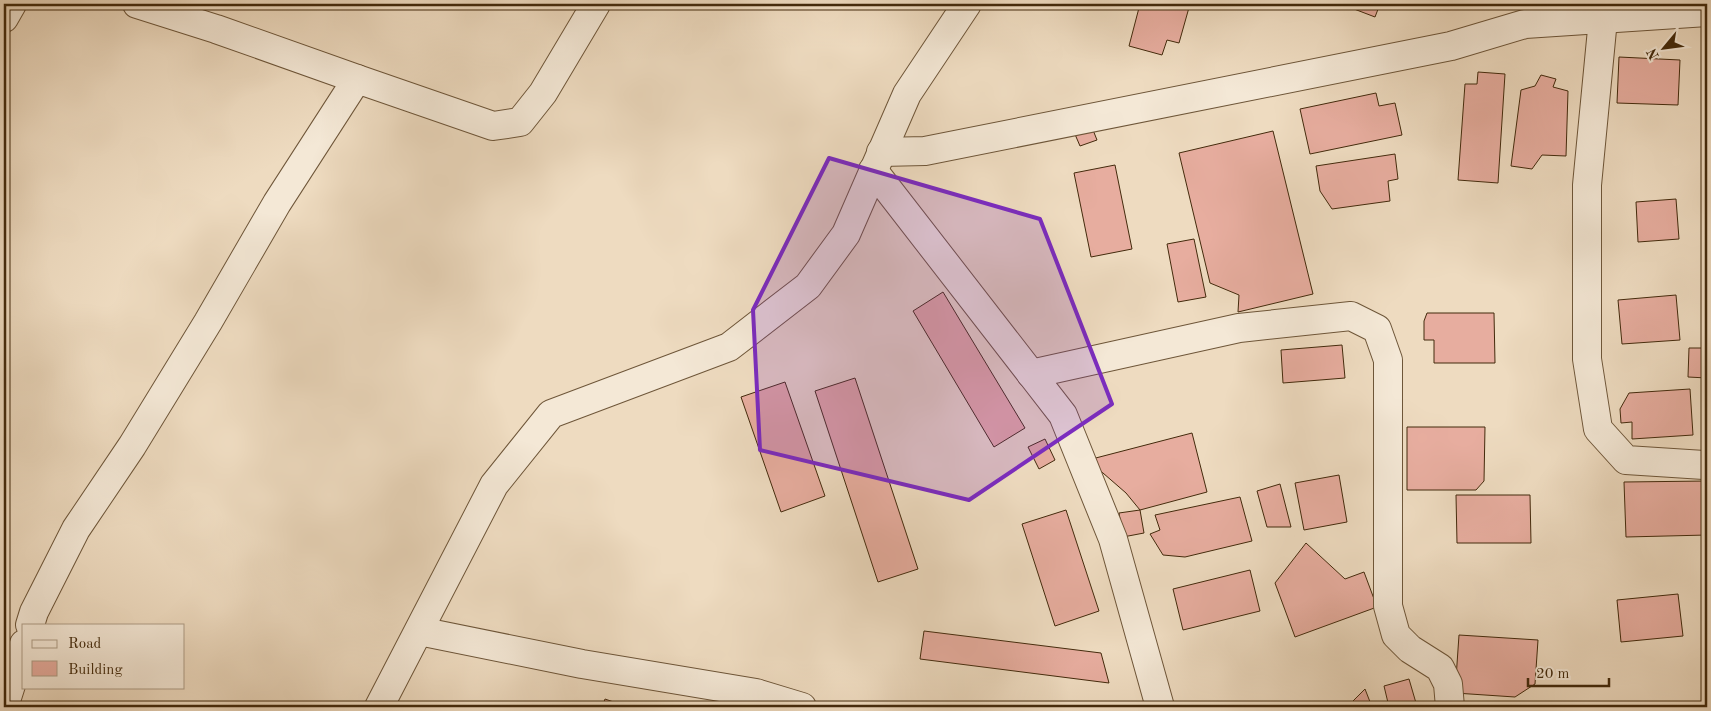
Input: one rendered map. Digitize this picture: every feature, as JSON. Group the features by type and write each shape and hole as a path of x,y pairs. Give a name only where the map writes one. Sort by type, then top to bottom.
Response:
{"street":[{"path":"4,18 12,4"},
{"path":"138,4 216,29 493,126 520,122 543,93 596,4"},
{"path":"378,707 494,485 551,414 728,347 808,286 846,234 907,94 967,4"},
{"path":"877,161 1451,46 1525,24 1707,12"},
{"path":"1603,19 1587,185 1587,360 1598,429 1626,460 1704,465"},
{"path":"30,624 34,612 76,529 132,446 208,322 277,203 357,79"},
{"path":"877,161 1031,374 1063,415 1113,539 1160,707"},
{"path":"1031,374 1239,328 1351,316 1377,329 1388,360 1388,606 1396,635 1410,649 1440,668 1448,684 1450,707"},
{"path":"419,631 582,664 756,693 802,707"},
{"path":"4,707 22,650"}],"highlighted area":[{"path":"829,158 1040,219 1112,404 969,500 760,450 753,310"}],"building":[{"path":"1140,4 1190,4 1179,43 1167,40 1162,55 1129,46"},
{"path":"1341,4 1380,4 1375,17"},
{"path":"1619,57 1680,60 1678,105 1617,103"},
{"path":"1478,72 1505,74 1498,183 1458,180 1465,84 1477,84"},
{"path":"1541,75 1556,79 1553,87 1568,91 1566,156 1542,155 1532,169 1511,166 1521,90 1535,86"},
{"path":"1376,93 1379,106 1395,103 1402,135 1310,154 1300,109"},
{"path":"1091,125 1097,140 1080,146 1074,132"},
{"path":"1273,131 1313,294 1238,312 1239,295 1210,283 1179,153"},
{"path":"1395,154 1398,179 1388,181 1390,201 1332,209 1320,191 1316,166"},
{"path":"1115,165 1132,249 1091,257 1074,173"},
{"path":"1676,199 1679,239 1638,242 1636,202"},
{"path":"1194,239 1206,297 1178,302 1167,244"},
{"path":"943,292 1025,428 994,447 913,311"},
{"path":"1676,295 1680,340 1622,344 1618,300"},
{"path":"1427,313 1494,313 1495,363 1434,363 1434,340 1424,340 1424,321"},
{"path":"1342,345 1345,378 1283,383 1281,350"},
{"path":"1689,348 1707,348 1707,378 1688,377"},
{"path":"855,378 918,569 878,582 815,391"},
{"path":"785,382 825,496 781,512 741,397"},
{"path":"1690,389 1693,435 1632,439 1632,422 1621,423 1620,409 1629,393"},
{"path":"1407,427 1485,427 1484,481 1476,490 1407,490"},
{"path":"1192,433 1207,492 1140,510 1126,493 1088,460"},
{"path":"1045,439 1055,460 1039,469 1028,447"},
{"path":"1339,475 1347,522 1304,530 1295,483"},
{"path":"1707,481 1707,535 1626,537 1624,482"},
{"path":"1280,484 1291,527 1267,527 1257,491"},
{"path":"1456,495 1530,495 1531,543 1457,543"},
{"path":"1240,497 1252,541 1185,557 1163,555 1150,534 1160,530 1155,515"},
{"path":"1066,510 1099,611 1055,626 1022,524"},
{"path":"1140,510 1144,533 1123,537 1119,513"},
{"path":"1306,543 1345,579 1364,572 1377,607 1295,637 1275,583"},
{"path":"1250,570 1260,611 1183,630 1173,589"},
{"path":"1678,594 1683,636 1621,642 1617,600"},
{"path":"924,631 1101,653 1109,683 920,659"},
{"path":"1459,635 1538,640 1535,684 1515,697 1455,693"},
{"path":"1409,679 1416,703 1389,707 1384,686"},
{"path":"1365,689 1372,707 1356,707 1353,701"},
{"path":"605,699 628,707 602,707"}]}
